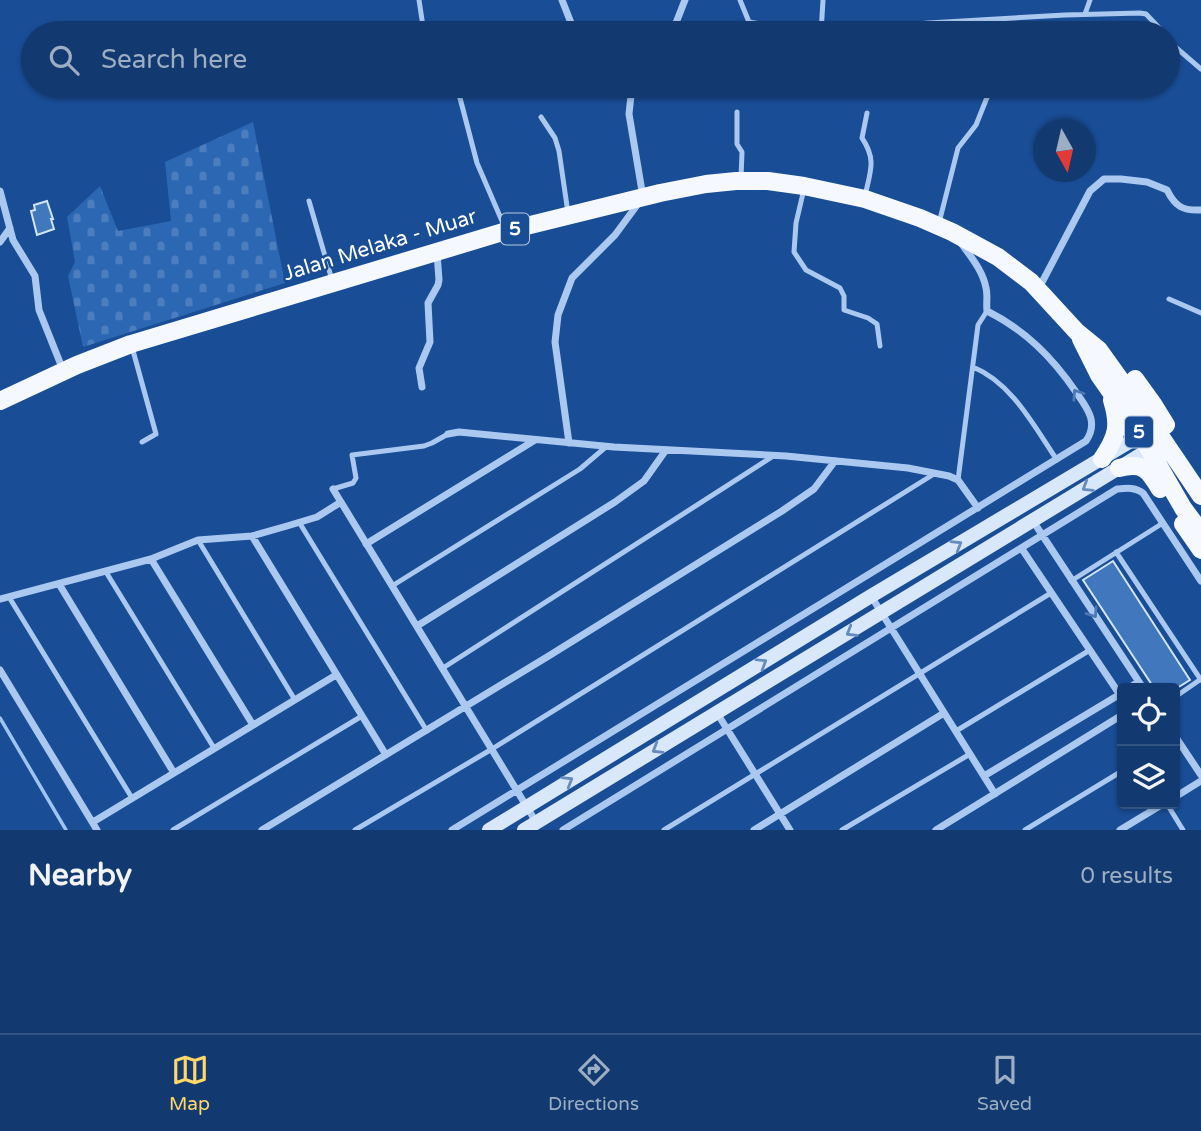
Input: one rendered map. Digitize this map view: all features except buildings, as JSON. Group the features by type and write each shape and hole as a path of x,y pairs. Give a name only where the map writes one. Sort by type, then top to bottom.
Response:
{"main road":[{"name":"Jalan Melaka - Muar","path":"0,401 131,344 506,231 706,184 768,181 865,199 920,218 998,257 1035,285 1077,332 1099,350 1149,438 1183,508 1201,532"},
{"path":"1035,285 1082,319 1108,344 1153,404 1201,477"},
{"name":"Jalan Melaka - Muar","path":"1077,332 1108,388 1201,496"},
{"path":"1102,458 1112,445 1117,432 1116,414 1108,388"},
{"path":"1119,468 1132,465 1144,468 1151,474 1201,550"}],"street":[{"path":"562,0 570,21"},
{"path":"677,21 685,0"},
{"path":"569,443 555,342 558,315 572,278 615,235 643,197 629,114 631,98"},
{"path":"1035,285 1090,191 1104,179 1121,178 1147,182 1167,190 1173,202 1181,208 1201,210"},
{"path":"0,191 13,240 35,276 39,310 64,371"},
{"path":"0,242 10,228"},
{"path":"452,830 1086,441 1092,428 1090,413 1044,350 1006,320 987,311 987,291 980,269 945,229"},
{"path":"422,387 419,368 430,342 428,303 439,280 437,252"},
{"path":"448,433 666,450 775,455 908,468 958,480 978,508"},
{"path":"489,830 1102,458 1149,438"},
{"path":"332,489 527,807 530,826 1119,468 1149,438"},
{"path":"366,544 536,440"},
{"path":"417,626 615,502 644,481 666,450"},
{"path":"262,830 799,500 814,489 835,461"},
{"path":"563,830 1117,489 1138,489 1143,493 1201,581"},
{"path":"1183,508 1201,496"},
{"path":"990,501 1001,519"},
{"path":"0,599 151,559 198,540 251,536 317,517 341,502"},
{"path":"1033,521 1140,683"},
{"path":"251,536 386,755"},
{"path":"1021,549 1117,688"},
{"path":"151,559 253,725"},
{"path":"59,584 174,773"},
{"path":"872,596 995,794"},
{"path":"0,670 97,830"},
{"path":"93,822 336,675"},
{"path":"984,776 1117,696"},
{"path":"718,713 790,830"},
{"path":"754,830 944,713"},
{"path":"936,830 1117,718"},
{"path":"1180,745 1201,775"},
{"path":"1180,794 1201,781"},
{"path":"1122,829 1156,809"}],"lane":[{"path":"419,0 422,21"},
{"path":"740,0 749,21"},
{"path":"822,21 823,0"},
{"path":"1085,14 1090,0"},
{"path":"963,21 1140,13 1146,14 1153,21"},
{"path":"1180,51 1201,69"},
{"path":"460,98 477,163 506,231"},
{"path":"945,229 958,148 975,125 987,98"},
{"path":"737,112 737,145 743,160 741,181"},
{"path":"865,199 872,160 870,150 862,138 867,113"},
{"path":"541,117 555,138 559,151 568,216"},
{"path":"804,186 796,223 794,252 806,270 841,288 844,310 877,324 880,346"},
{"path":"309,201 333,283"},
{"path":"1169,299 1201,313"},
{"path":"958,480 978,325 987,311"},
{"path":"131,344 156,434 142,442"},
{"path":"973,368 985,373 1018,403 1057,460"},
{"path":"332,489 353,483 356,478 352,455 425,446 448,433"},
{"path":"392,586 580,470 607,446"},
{"path":"443,668 775,455"},
{"path":"355,830 492,748 934,473"},
{"path":"299,522 427,731"},
{"path":"1071,581 1163,523"},
{"path":"198,540 295,700"},
{"path":"1116,552 1201,679 1180,694"},
{"path":"106,572 214,748"},
{"path":"664,830 1051,593"},
{"path":"9,597 132,798"},
{"path":"956,731 1090,650"},
{"path":"173,830 362,716"},
{"path":"842,830 970,754"},
{"path":"1025,830 1117,774"},
{"path":"1168,809 1182,830"}],"green space":[{"path":"253,122 285,283 83,347 68,276 75,262 67,217 100,186 118,231 171,221 165,162"}],"waterway":[{"path":"0,718 66,830"}]}
